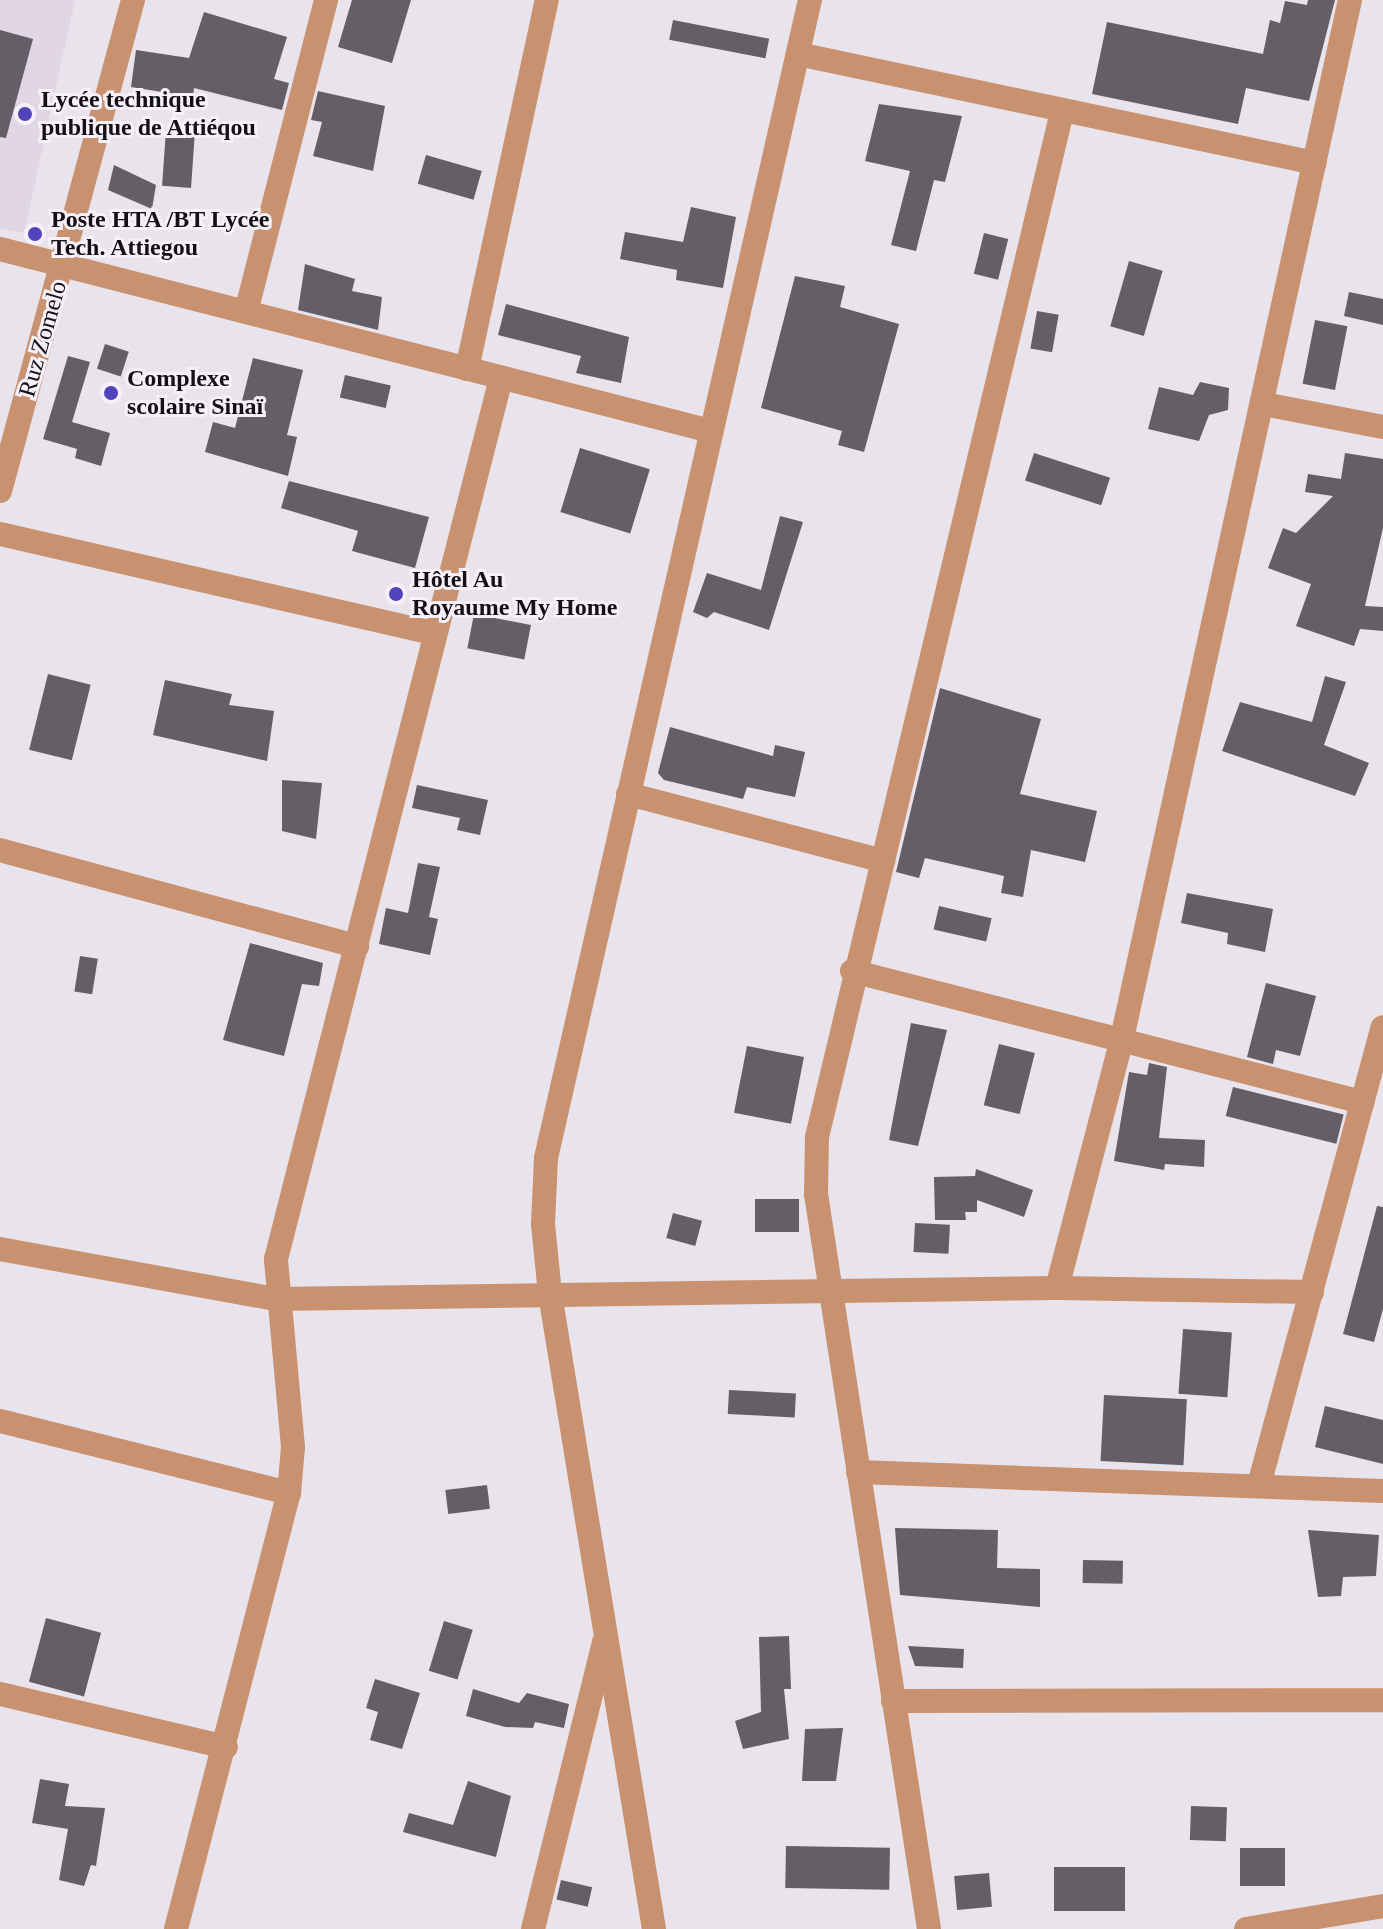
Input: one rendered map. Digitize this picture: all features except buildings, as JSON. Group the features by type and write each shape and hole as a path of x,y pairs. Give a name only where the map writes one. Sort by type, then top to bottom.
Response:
{"street":[{"name":"Ruz Zomelo","path":"0,491 64,265 133,0"},
{"path":"246,312 326,0"},
{"path":"467,369 547,0"},
{"path":"654,1929 608,1628 550,1294 546,1158 810,0"},
{"path":"1057,1288 1121,1043 1264,404 1350,0"},
{"path":"798,54 1315,163"},
{"path":"929,1929 816,1194 817,1137 852,971 883,861 1062,112"},
{"path":"0,249 711,431"},
{"path":"176,1929 226,1747 289,1493 293,1447 275,1299 276,1259 501,378"},
{"path":"1264,404 1383,427"},
{"path":"0,534 435,634"},
{"path":"628,794 883,861"},
{"path":"0,850 357,946"},
{"path":"852,971 1121,1043 1362,1102"},
{"path":"1259,1485 1383,1027"},
{"path":"0,1249 275,1299 1057,1288 1312,1292"},
{"path":"0,1421 289,1493"},
{"path":"858,1472 1383,1491"},
{"path":"533,1929 608,1628"},
{"path":"0,1694 226,1747"},
{"path":"893,1701 1383,1700"},
{"path":"1246,1929 1383,1906"}],"shaded area":[{"name":"Lycée technique publique de Attiéqou","path":"0,0 75,0 24,233 0,228"}],"place":[{"name":"Lycée technique publique de Attiéqou","path":"25,114"},
{"name":"Poste HTA /BT Lycée Tech. Attiegou","path":"35,234"},
{"name":"Complexe scolaire Sinaï","path":"111,393"},
{"name":"Hôtel Au Royaume My Home","path":"396,594"}]}
